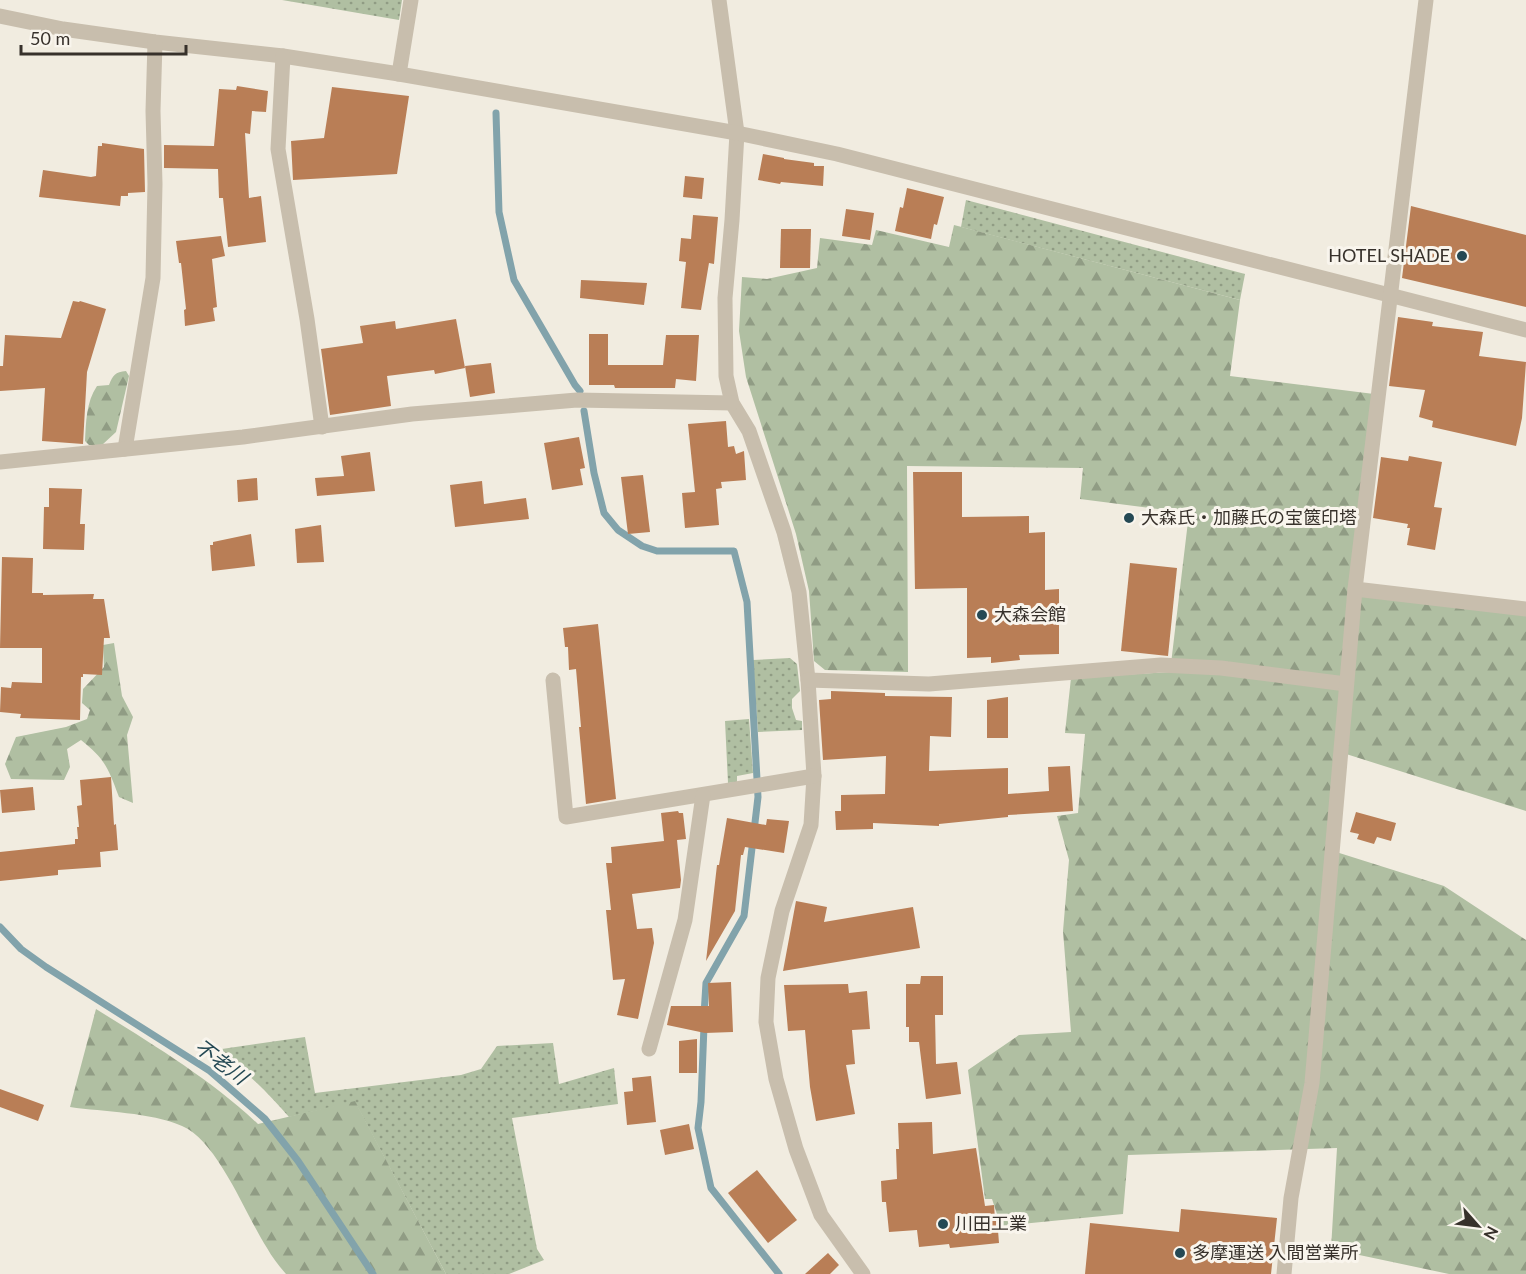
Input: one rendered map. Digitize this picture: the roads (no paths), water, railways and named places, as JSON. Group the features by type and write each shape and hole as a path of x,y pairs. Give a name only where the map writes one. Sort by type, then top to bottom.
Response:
{"street":[{"path":"399,74 411,0"},
{"path":"719,0 737,133 725,298 726,376 732,403 749,431 784,532 799,592 808,680 814,776 811,825 782,911 768,978 766,1022 776,1079 796,1149 821,1215 863,1274"},
{"path":"1284,1274 1291,1198 1312,1083 1354,589 1426,0"},
{"path":"0,16 155,42 283,56 399,74 737,133 848,157 1526,330"},
{"path":"125,449 153,278 155,42"},
{"path":"283,56 279,149 322,428"},
{"path":"0,462 322,428 412,414 577,400 732,403"},
{"path":"1354,589 1526,609"},
{"path":"808,680 929,684 1161,665 1221,668 1346,684"},
{"path":"553,680 566,818 814,776"},
{"path":"649,1049 685,920 703,795"}],"waterway":[{"path":"496,113 499,212 514,280 580,391"},
{"path":"584,411 594,473 604,513 618,530 642,546 657,551 734,551 747,602 758,797 744,916 706,983 704,1015"},
{"name":"不老川","path":"0,927 21,949 46,967 210,1071 265,1119 298,1161 373,1274"},
{"path":"704,1026 698,1128 711,1188 779,1274"}],"place":[{"name":"HOTEL SHADE","path":"1462,256"},
{"name":"大森氏・加藤氏の宝篋印塔","path":"1129,518"},
{"name":"大森会館","path":"982,615"},
{"name":"川田工業","path":"943,1224"},
{"name":"多摩運送 入間営業所","path":"1180,1253"}]}
